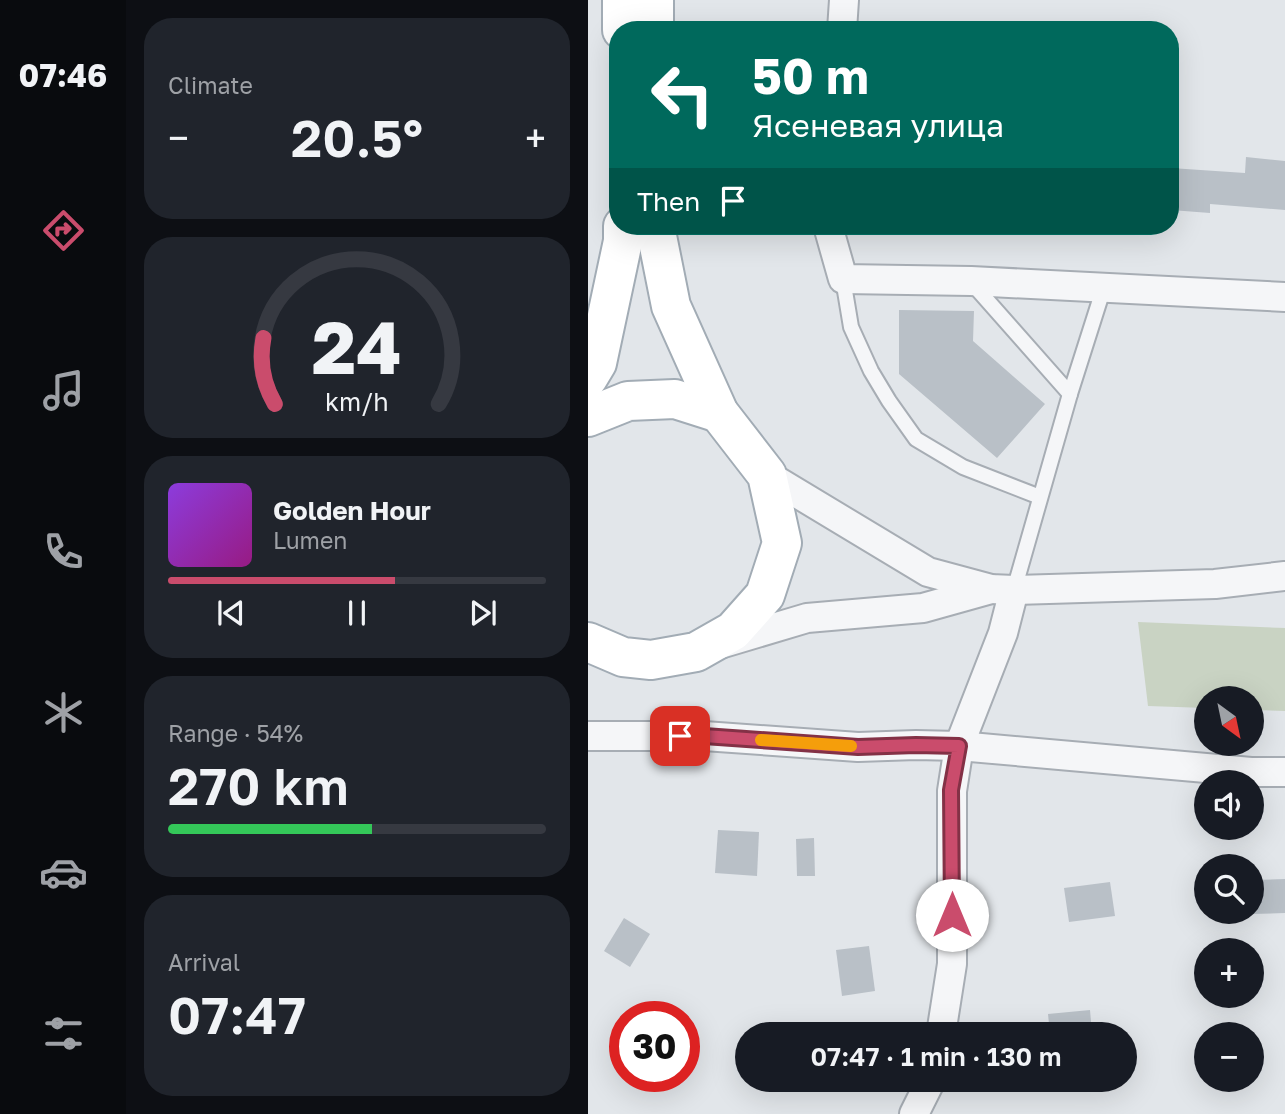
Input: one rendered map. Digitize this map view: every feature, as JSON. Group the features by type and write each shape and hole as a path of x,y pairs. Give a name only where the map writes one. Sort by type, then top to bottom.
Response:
{"main road":[{"path":"622,0 622,21"},
{"path":"654,0 654,21"},
{"path":"588,378 597,363 622,235"},
{"path":"588,642 623,657 651,660 696,652 733,631 765,594 782,543 767,475 719,413 671,306 657,235"},
{"path":"588,417 628,401 675,399 719,413"}],"street":[{"path":"843,21 844,0"},
{"path":"831,235 843,279 971,281 1285,296"},
{"path":"767,475 928,572 1002,589"},
{"path":"696,652 807,618 923,608 1002,589 1215,584 1285,576"},
{"path":"943,1022 952,964 951,790 959,746 1003,633 1002,589"},
{"path":"588,736 704,736 858,747 959,746 1251,772 1285,772"},
{"path":"914,1114 925,1092"}],"lane":[{"path":"843,279 851,327 866,360 889,401 916,439 963,467 1040,497"},
{"path":"971,281 1070,394"},
{"path":"1002,589 1040,497 1104,287"}],"green space":[{"path":"1138,622 1285,628 1285,711 1264,710 1264,686 1194,686 1194,708 1148,706"}],"building":[{"path":"1246,157 1285,161 1285,210 1210,204 1210,213 1179,211 1179,169 1245,173"},
{"path":"899,310 974,311 973,341 1045,404 997,458 899,374"},
{"path":"718,830 759,832 757,876 715,873"},
{"path":"814,838 815,876 797,876 796,839"},
{"path":"1285,879 1285,913 1264,914 1264,880"},
{"path":"1110,882 1115,916 1069,922 1064,888"},
{"path":"624,918 650,934 630,967 604,951"},
{"path":"869,946 875,991 842,996 836,950"},
{"path":"1090,1010 1091,1022 1049,1022 1048,1014"}],"slow traffic":[{"path":"761,740 851,746"}],"route":[{"path":"680,736 858,747 959,746 951,790 952,915"}]}
